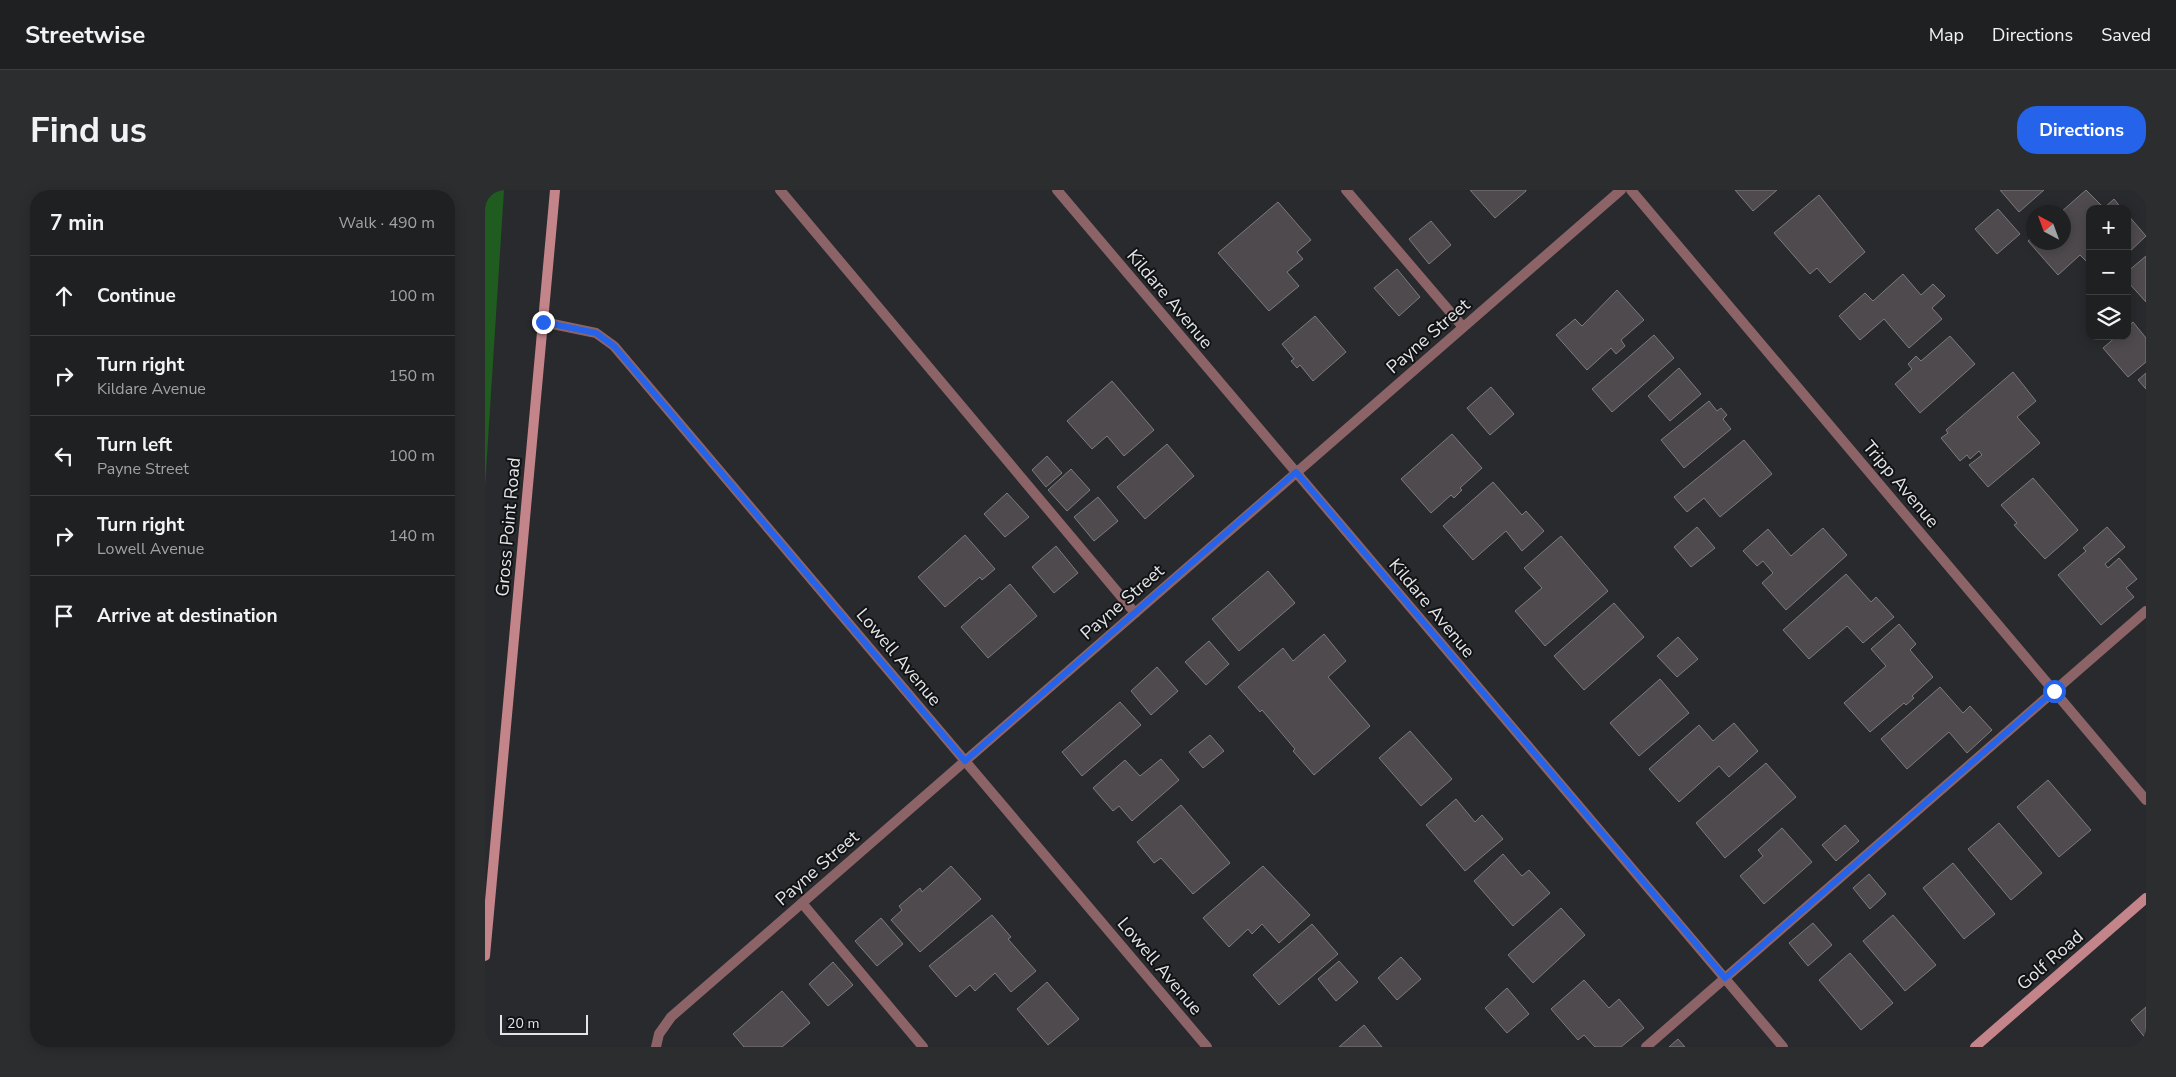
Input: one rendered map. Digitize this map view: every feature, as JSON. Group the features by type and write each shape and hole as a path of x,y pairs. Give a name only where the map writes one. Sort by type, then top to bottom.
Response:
{"main road":[{"name":"Gross Point Road","path":"485,956 489,869 555,190"},
{"name":"Golf Road","path":"1975,1047 2146,898"}],"street":[{"path":"780,190 1135,613"},
{"name":"Kildare Avenue","path":"1057,190 1783,1047"},
{"path":"1346,190 1463,327"},
{"name":"Payne Street","path":"656,1047 659,1034 671,1017 1621,190"},
{"name":"Tripp Avenue","path":"1631,190 2146,800"},
{"name":"Lowell Avenue","path":"543,322 596,333 614,346 1207,1047"},
{"path":"1646,1047 2146,611"},
{"path":"802,903 923,1047"}],"green space":[{"path":"485,190 504,190 485,487"}],"building":[{"path":"1470,190 1526,190 1526,191 1495,218"},
{"path":"1735,190 1777,190 1753,211"},
{"path":"2000,190 2044,190 2026,205 2019,212"},
{"path":"2086,190 2101,205 2086,205 2086,261 2080,255 2058,275 2036,250 2071,250 2071,205 2069,205"},
{"path":"1819,195 1865,252 1830,283 1817,268 1810,274 1774,233"},
{"path":"2114,199 2119,205 2107,205"},
{"path":"1278,202 1311,240 1297,252 1303,259 1287,272 1299,286 1269,311 1218,253"},
{"path":"1998,209 2020,234 1997,254 1975,229"},
{"path":"2131,219 2146,236 2131,250"},
{"path":"1431,221 1451,245 1429,264 1409,239"},
{"path":"2146,256 2146,302 2131,285 2131,269"},
{"path":"1397,269 1420,297 1399,316 1374,288"},
{"path":"1903,274 1921,295 1933,284 1945,296 1932,308 1942,319 1909,348 1884,319 1860,340 1839,316 1865,293 1873,301"},
{"path":"1617,290 1644,320 1621,340 1625,346 1616,354 1611,348 1587,370 1556,335 1575,319 1582,326"},
{"path":"1315,316 1346,352 1313,381 1300,365 1297,368 1291,361 1294,359 1282,344"},
{"path":"2133,322 2146,338 2146,362 2128,377 2103,348 2112,340 2131,340 2131,324"},
{"path":"1654,335 1674,358 1612,412 1592,389"},
{"path":"1950,336 1975,364 1920,413 1895,384 1912,369 1908,364 1916,356 1921,361"},
{"path":"1679,368 1701,394 1670,421 1648,396"},
{"path":"2013,372 2036,401 2017,417 2040,443 1988,487 1969,465 1982,455 1979,451 1970,459 1967,455 1960,461 1941,438 1948,433 1946,430"},
{"path":"2146,373 2146,389 2138,380"},
{"path":"1112,381 1154,430 1124,456 1107,436 1092,449 1067,421"},
{"path":"1491,387 1514,414 1490,435 1467,408"},
{"path":"1709,401 1717,411 1721,408 1727,415 1723,419 1731,429 1684,468 1661,440"},
{"path":"1452,434 1482,468 1460,488 1462,490 1454,498 1451,495 1431,513 1401,479"},
{"path":"1744,440 1772,474 1720,517 1704,498 1687,512 1674,497"},
{"path":"1167,444 1194,476 1145,519 1117,487"},
{"path":"1047,456 1062,473 1046,487 1032,470"},
{"path":"1071,469 1090,490 1067,511 1048,490"},
{"path":"2033,478 2078,530 2045,559 2014,525 2017,523 2001,505"},
{"path":"1493,482 1522,515 1526,511 1544,531 1522,551 1506,531 1473,560 1443,526"},
{"path":"1007,493 1029,517 1005,537 984,514"},
{"path":"1098,497 1118,521 1094,541 1074,517"},
{"path":"1697,527 1715,548 1691,567 1674,547"},
{"path":"2107,527 2125,547 2105,564 2108,568 2119,558 2137,579 2126,588 2134,597 2101,625 2058,575 2086,551 2083,548"},
{"path":"1823,528 1847,555 1786,610 1762,583 1773,573 1763,561 1757,566 1743,551 1768,529 1791,556"},
{"path":"965,535 995,569 982,580 980,577 945,607 918,577"},
{"path":"1561,536 1608,591 1545,646 1515,611 1542,588 1524,568"},
{"path":"1056,546 1078,573 1054,593 1032,567"},
{"path":"1268,571 1295,603 1239,651 1212,619"},
{"path":"1846,574 1871,602 1876,597 1894,617 1863,643 1847,626 1809,659 1783,630"},
{"path":"1010,584 1037,616 988,658 961,627"},
{"path":"1614,603 1644,637 1584,690 1554,656"},
{"path":"1899,624 1916,644 1910,650 1933,677 1912,696 1914,698 1906,705 1904,703 1870,732 1844,703 1886,666 1871,649"},
{"path":"1324,634 1346,661 1328,677 1370,726 1314,775 1262,710 1260,712 1238,687 1283,648 1293,661"},
{"path":"1678,637 1698,659 1677,677 1657,656"},
{"path":"1209,641 1229,664 1206,685 1185,662"},
{"path":"1157,667 1178,691 1151,715 1131,691"},
{"path":"1660,679 1689,713 1639,756 1610,723"},
{"path":"1940,687 1963,713 1970,706 1992,730 1967,753 1949,732 1907,769 1881,739"},
{"path":"1120,702 1141,725 1082,776 1062,752"},
{"path":"1734,723 1758,751 1729,777 1719,766 1679,802 1649,769 1699,725 1713,741"},
{"path":"1410,731 1452,779 1421,806 1379,758"},
{"path":"1210,735 1224,751 1203,768 1189,752"},
{"path":"1161,759 1179,780 1132,821 1119,806 1113,811 1093,788 1125,760 1140,776"},
{"path":"1766,763 1796,797 1725,858 1696,823"},
{"path":"2048,780 2091,830 2059,857 2017,807"},
{"path":"1456,799 1475,822 1482,815 1503,839 1465,871 1426,825"},
{"path":"1181,805 1230,863 1193,894 1161,858 1154,863 1137,842"},
{"path":"1999,823 2042,873 2011,900 1968,849"},
{"path":"1845,825 1859,841 1836,861 1822,845"},
{"path":"1782,828 1812,862 1764,904 1740,876 1763,856 1758,850"},
{"path":"1503,854 1522,876 1529,870 1550,893 1513,926 1474,881"},
{"path":"1953,863 1995,914 1964,939 1923,888"},
{"path":"951,866 981,899 920,952 891,920 902,910 899,906 920,888 922,892"},
{"path":"1263,866 1310,915 1279,943 1262,924 1252,934 1248,929 1229,947 1203,918"},
{"path":"1869,874 1886,894 1870,909 1853,888"},
{"path":"1561,908 1585,935 1533,983 1508,955"},
{"path":"992,915 1011,937 1008,939 1036,971 1011,992 995,973 975,991 970,985 956,997 929,966"},
{"path":"1893,915 1936,965 1905,991 1863,941"},
{"path":"881,918 903,944 877,966 855,941"},
{"path":"1813,923 1832,945 1808,966 1789,943"},
{"path":"1312,924 1338,954 1279,1005 1253,975"},
{"path":"1850,953 1893,1003 1861,1030 1819,980"},
{"path":"1401,957 1421,979 1397,1000 1378,978"},
{"path":"1339,961 1358,982 1336,1001 1318,979"},
{"path":"833,962 853,985 828,1006 809,984"},
{"path":"1584,980 1609,1008 1619,999 1644,1028 1621,1047 1595,1047 1584,1035 1578,1040 1551,1009"},
{"path":"1047,982 1079,1019 1048,1045 1017,1009"},
{"path":"1507,988 1529,1014 1507,1033 1485,1008"},
{"path":"782,991 810,1023 782,1047 744,1047 733,1034"},
{"path":"2146,1007 2146,1039 2131,1020"},
{"path":"1364,1025 1382,1047 1339,1047"},
{"path":"1678,1039 1685,1047 1669,1047"}],"route":[{"path":"543,322 596,333 614,346 965,761 1296,472 1725,978 2054,691"}]}
